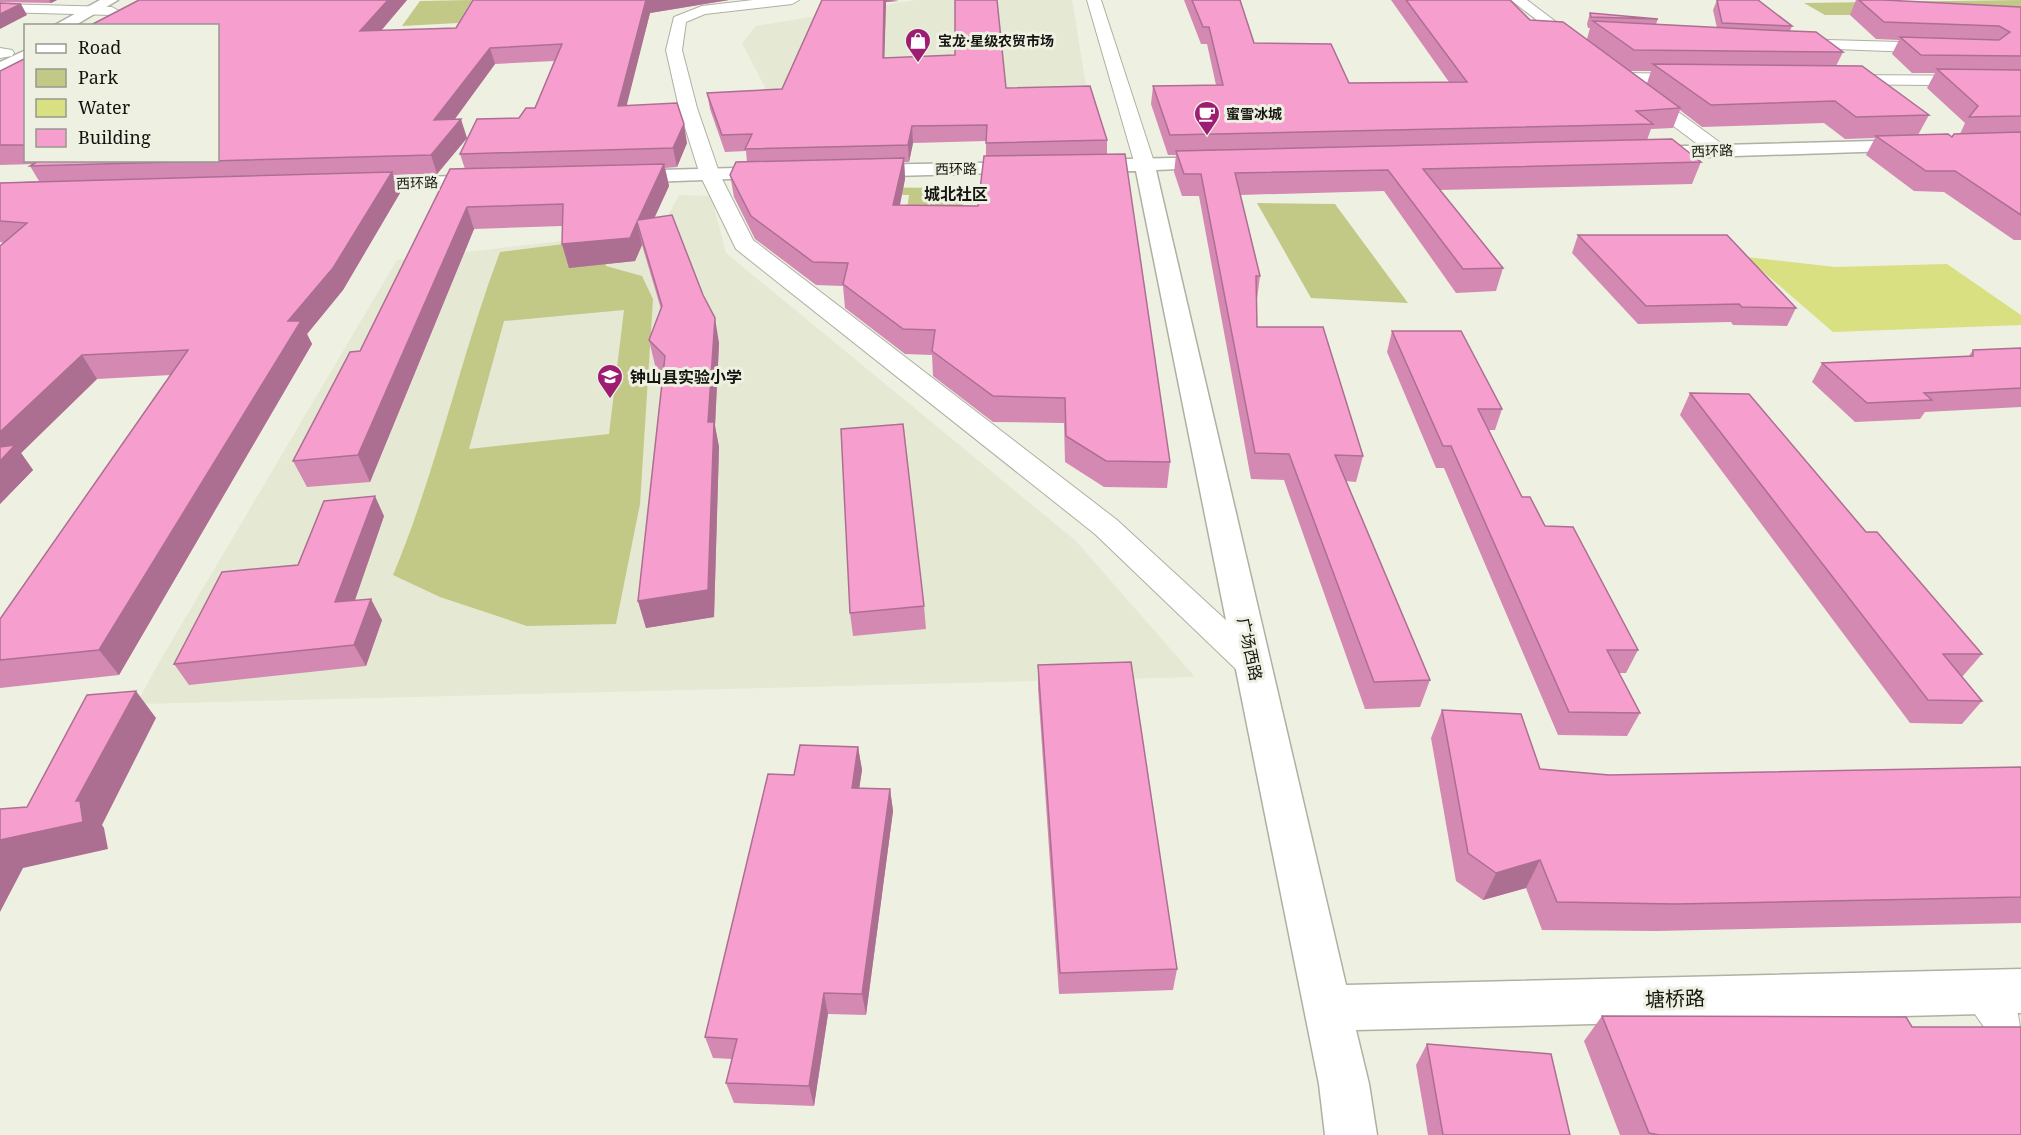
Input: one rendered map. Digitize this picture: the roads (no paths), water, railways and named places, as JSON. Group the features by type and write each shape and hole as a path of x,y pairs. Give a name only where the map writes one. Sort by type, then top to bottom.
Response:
{"street":[{"path":"792,0 702,10 679,20 674,50 688,108 710,175 744,244 1106,527 1254,666"},
{"path":"1094,0 1145,165"},
{"path":"1518,0 1719,151"},
{"path":"0,8 91,10 115,5"},
{"path":"86,24 115,5"},
{"path":"65,24 91,10"},
{"path":"1563,33 1586,35"},
{"path":"2,58 24,44"},
{"path":"1770,44 1955,49"},
{"path":"2,58 24,55"},
{"path":"1622,78 1704,79"},
{"path":"1822,80 2021,81"},
{"name":"西环路","path":"1630,153 1938,145"},
{"name":"西环路","path":"840,172 1239,163"},
{"name":"广场西路","path":"1145,165 1328,1008 1344,1084 1351,1135"},
{"path":"605,177 793,173"},
{"name":"西环路","path":"328,185 514,180"},
{"path":"2004,991 2021,1041"},
{"name":"塘桥路","path":"1328,1008 2004,991"}],"water":[{"path":"1746,257 1835,267 1947,264 2021,315 2021,325 1833,332"}],"place":[{"name":"宝龙·星级农贸市场","path":"918,64"},
{"name":"蜜雪冰城","path":"1207,137"},
{"name":"钟山县实验小学","path":"610,400"}],"district":[{"name":"城北社区","path":"956,194"}]}
